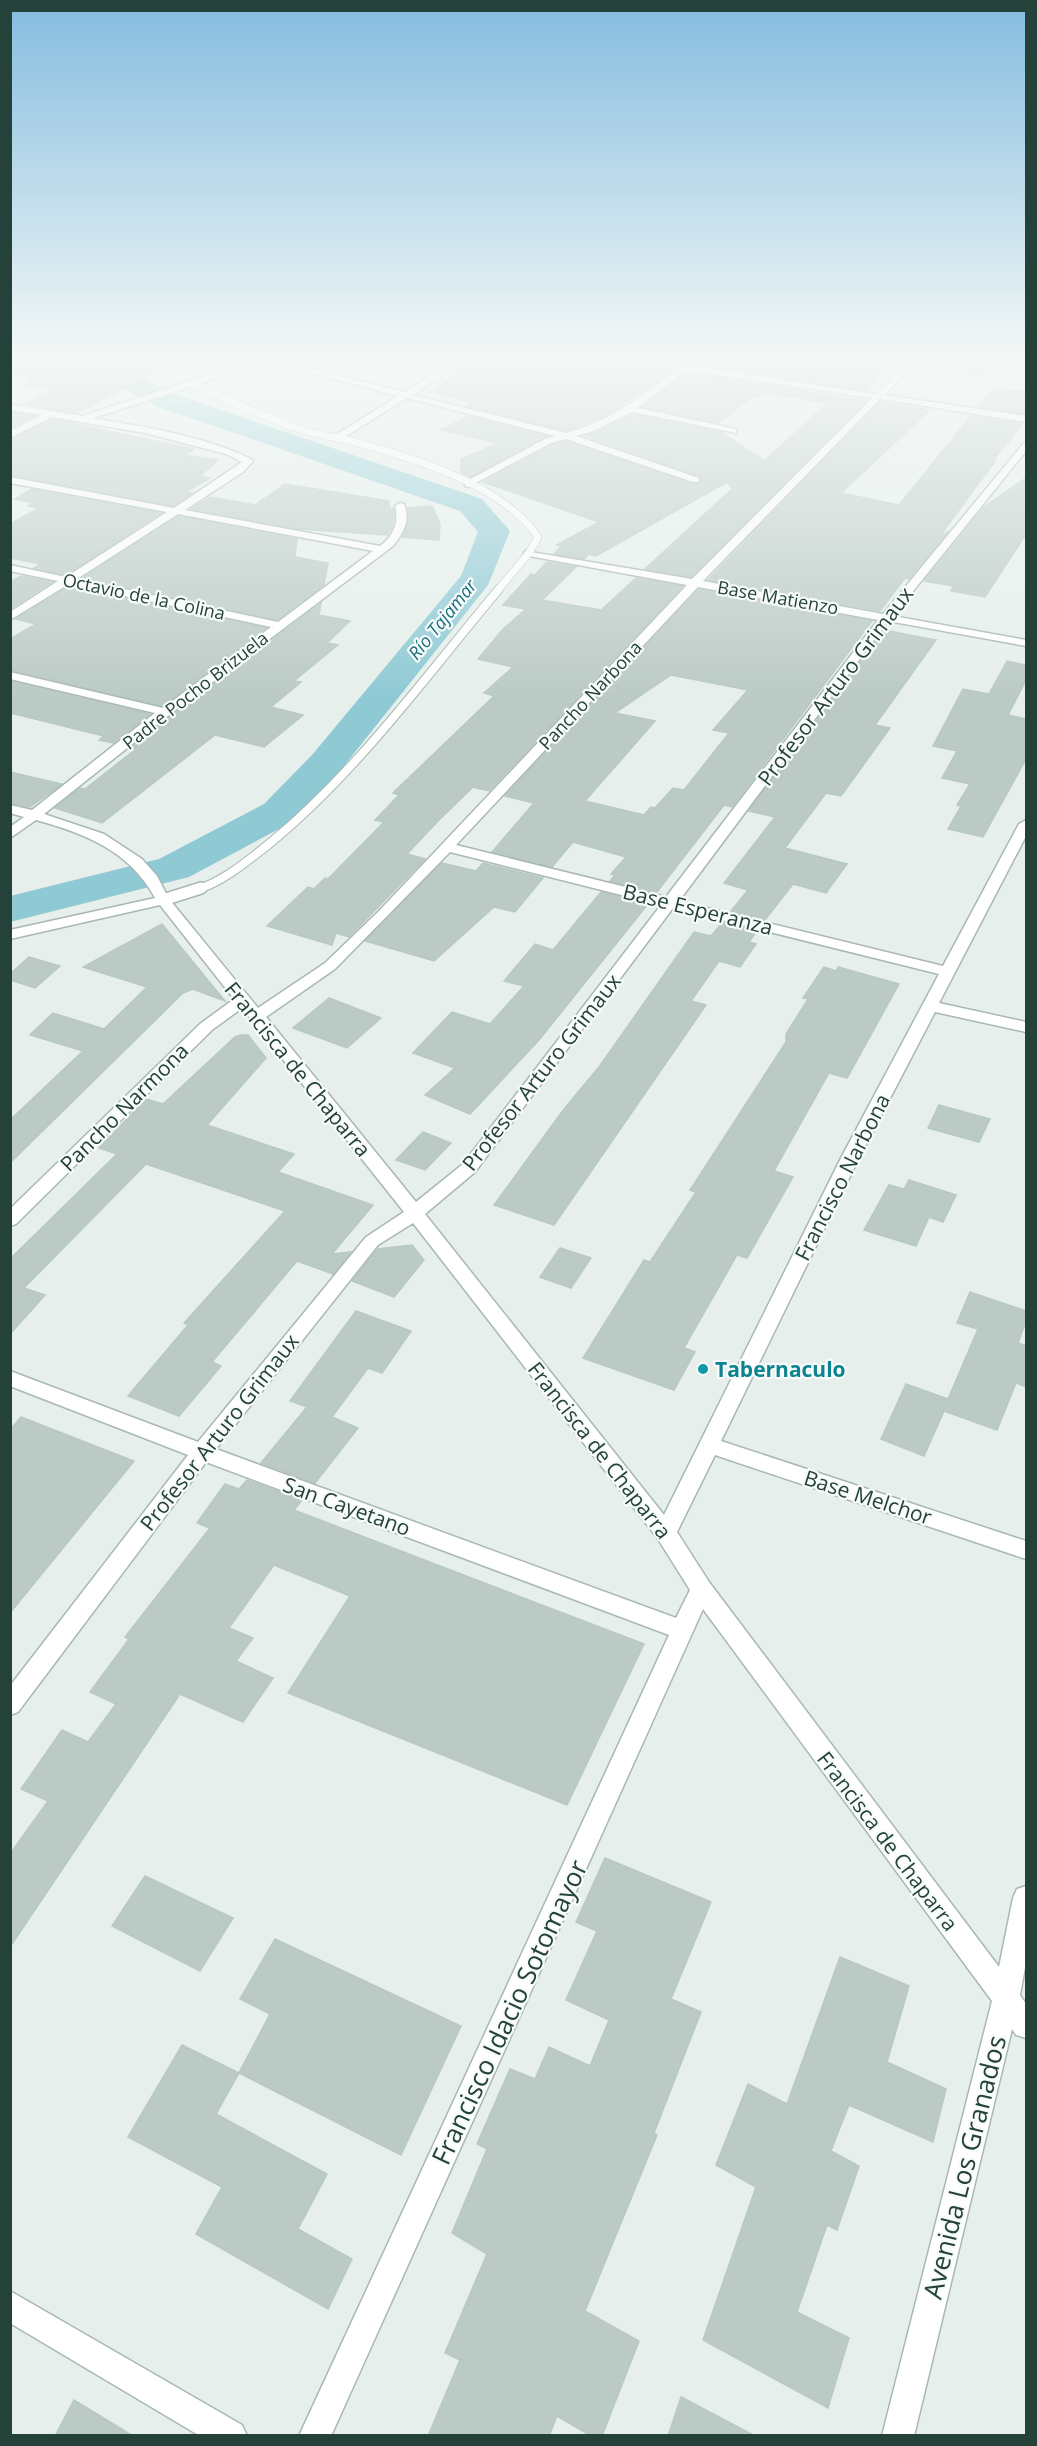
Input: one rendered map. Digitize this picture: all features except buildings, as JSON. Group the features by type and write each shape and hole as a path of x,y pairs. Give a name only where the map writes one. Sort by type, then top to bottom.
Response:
{"street":[{"path":"10,617 232,474"},
{"path":"468,484 486,474"},
{"path":"679,474 696,480"},
{"name":"Pancho Narbona","path":"255,1017 330,966 384,914 696,582 802,474"},
{"name":"Profesor Arturo Grimaux","path":"10,1705 202,1452 372,1241 415,1213 469,1168 672,903 886,617 1003,474"},
{"path":"10,480 381,549"},
{"name":"Padre Pocho Brizuela","path":"10,834 278,625 381,549 401,527 403,517 400,506"},
{"name":"Base Matienzo","path":"530,553 1026,643"},
{"name":"Octavio de la Colina","path":"10,568 278,625"},
{"path":"10,675 165,712"},
{"name":"Francisca de Chaparra","path":"10,809 77,827 108,841 130,858 160,893 255,1017 415,1213 666,1533 701,1589 1026,2025"},
{"name":"Francisco Narbona","path":"666,1533 850,1158 1026,824"},
{"name":"Base Esperanza","path":"447,847 948,972"},
{"path":"10,935 160,893"},
{"name":"Pancho Narmona","path":"10,1220 206,1027 243,1000"},
{"path":"930,1006 1026,1027"},
{"name":"San Cayetano","path":"10,1378 202,1452 684,1630"},
{"name":"Base Melchor","path":"709,1445 1026,1550"},
{"name":"Francisco Idacio Sotomayor","path":"315,2436 701,1589"},
{"name":"Avenida Los Granados","path":"898,2436 1006,1999 1026,1898"},
{"path":"10,2306 231,2436"}],"lane":[{"path":"160,893 205,887 237,870 292,825 340,778 530,553 538,537 533,526 501,500 444,474"}],"waterway":[{"name":"Río Tajamar","path":"10,909 174,868 278,813 326,763 476,578 494,531 471,505 381,474"}],"place":[{"name":"Tabernaculo","path":"703,1369"}]}
